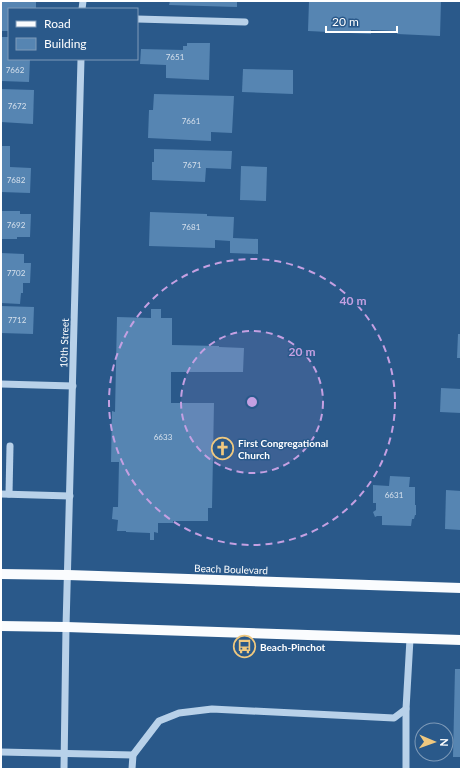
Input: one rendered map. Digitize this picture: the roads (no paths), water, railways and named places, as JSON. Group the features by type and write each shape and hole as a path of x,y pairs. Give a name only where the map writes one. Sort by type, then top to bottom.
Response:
{"main road":[{"name":"Beach Boulevard","path":"1,574 461,588"},
{"path":"1,626 461,640"}],"street":[{"path":"138,19 245,22"},
{"name":"10th Street","path":"64,769 66,627 81,60"},
{"path":"1,384 73,386"},
{"path":"9,494 10,446"},
{"path":"1,494 70,496"},
{"path":"406,769 406,709 410,638"},
{"path":"132,769 133,755 159,721 179,713 212,709 394,718 406,709"},
{"path":"1,752 133,755"}],"place":[{"name":"First Congregational Church","path":"222,449"},
{"name":"Beach-Pinchot","path":"244,647"}]}
